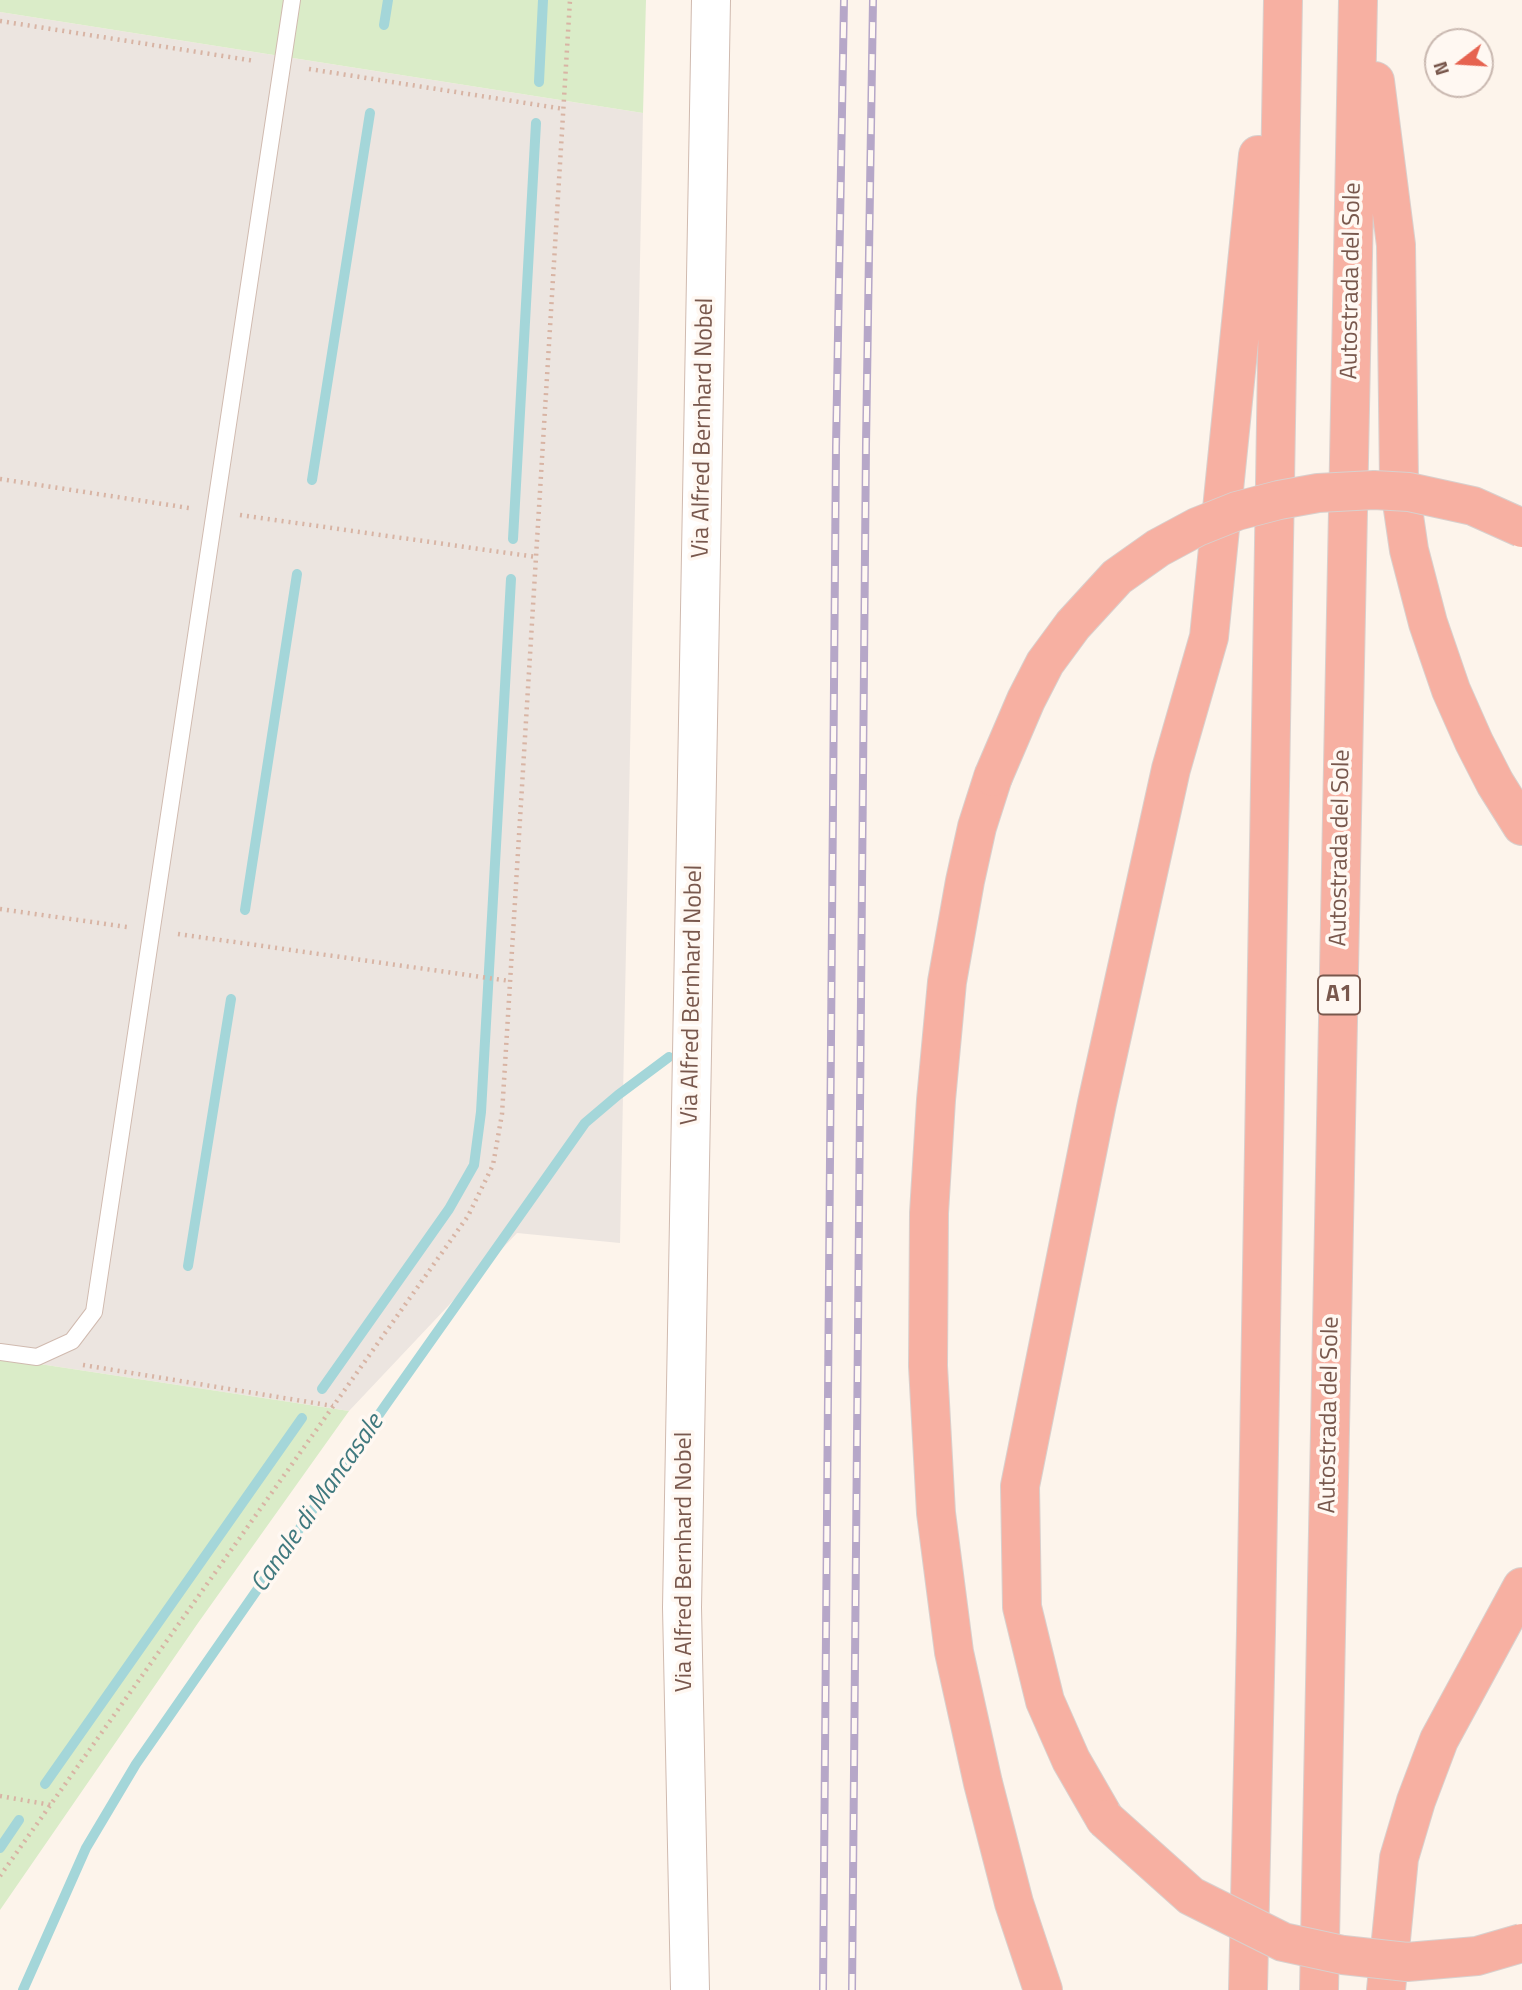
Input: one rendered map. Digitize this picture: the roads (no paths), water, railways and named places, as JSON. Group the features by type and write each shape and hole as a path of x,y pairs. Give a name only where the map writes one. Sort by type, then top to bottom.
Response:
{"highway":[{"path":"1273,0 1209,636 1168,782 1097,1102 1020,1486 1022,1607 1045,1701 1071,1760 1105,1819 1191,1896 1283,1942 1343,1955 1407,1962 1477,1956 1522,1943"},
{"path":"1248,1990 1283,0"},
{"name":"Autostrada del Sole","path":"1319,1990 1358,0"},
{"path":"1365,0 1396,245 1399,482 1409,551 1428,623 1451,690 1495,783 1522,827"},
{"path":"1043,1990 1014,1903 983,1783 954,1652 936,1513 928,1366 929,1213 947,982 977,827 993,777 1045,663 1073,625 1117,577 1158,548 1197,527 1237,511 1279,500 1318,493 1374,490 1409,492 1474,506 1522,528"},
{"path":"1387,1990 1399,1858 1416,1801 1439,1740 1522,1587"}],"street":[{"name":"Via Alfred Bernhard Nobel","path":"690,1990 682,1607 711,0"}],"lane":[{"path":"0,1352 37,1357 72,1341 94,1312 292,0"}],"waterway":[{"path":"384,25 388,0"},
{"path":"539,82 543,0"},
{"path":"312,480 370,113"},
{"path":"513,539 536,123"},
{"path":"245,910 297,574"},
{"path":"322,1389 449,1209 474,1165 481,1112 511,579"},
{"path":"188,1266 231,999"},
{"name":"Canale di Mancasale","path":"23,1990 86,1848 136,1764 585,1123 669,1057"},
{"path":"45,1784 302,1418"},
{"path":"0,1848 19,1820"}],"railway":[{"path":"823,1990 836,447 844,0"},
{"path":"852,1990 866,444 873,0"}]}
